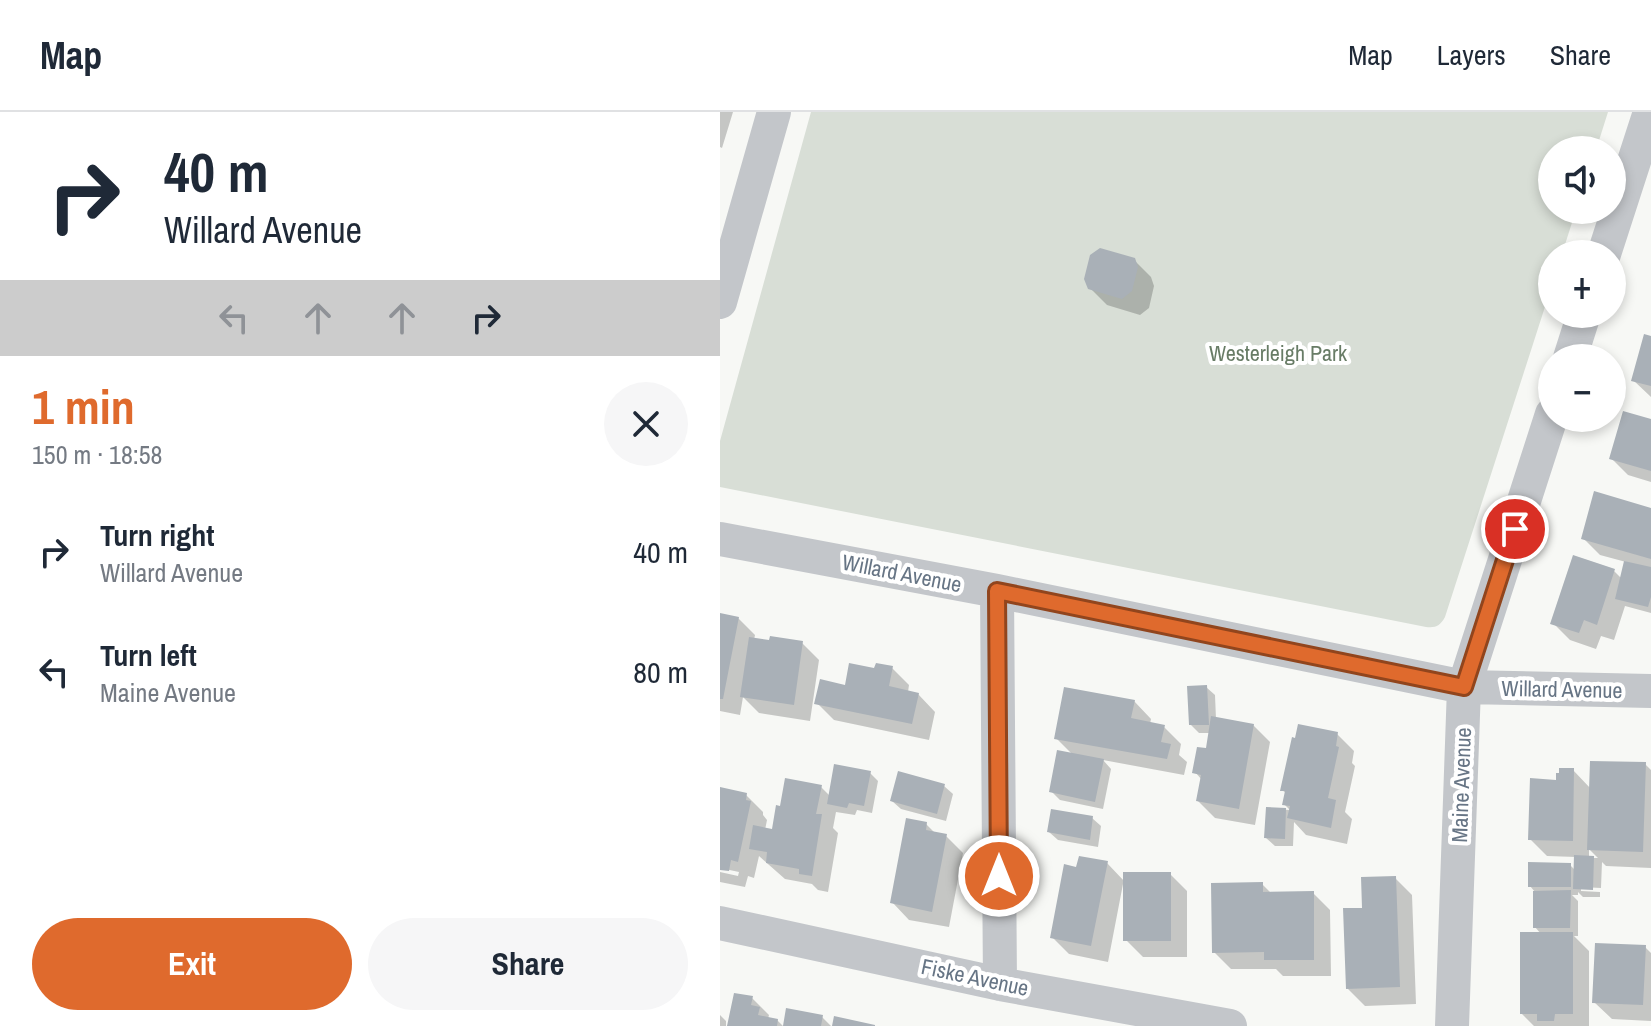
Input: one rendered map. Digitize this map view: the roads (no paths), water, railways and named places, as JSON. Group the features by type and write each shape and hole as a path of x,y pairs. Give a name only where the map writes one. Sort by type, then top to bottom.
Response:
{"street":[{"path":"720,302 774,112"},
{"path":"1609,240 1650,112"},
{"name":"Maine Avenue","path":"1452,1026 1464,687 1546,432"},
{"name":"Willard Avenue","path":"720,539 997,591 1464,687 1651,691"},
{"path":"997,591 1000,984"},
{"name":"Fiske Avenue","path":"720,923 1000,984 1230,1026"}],"park label":[{"name":"Westerleigh Park","path":"1278,353"}]}
